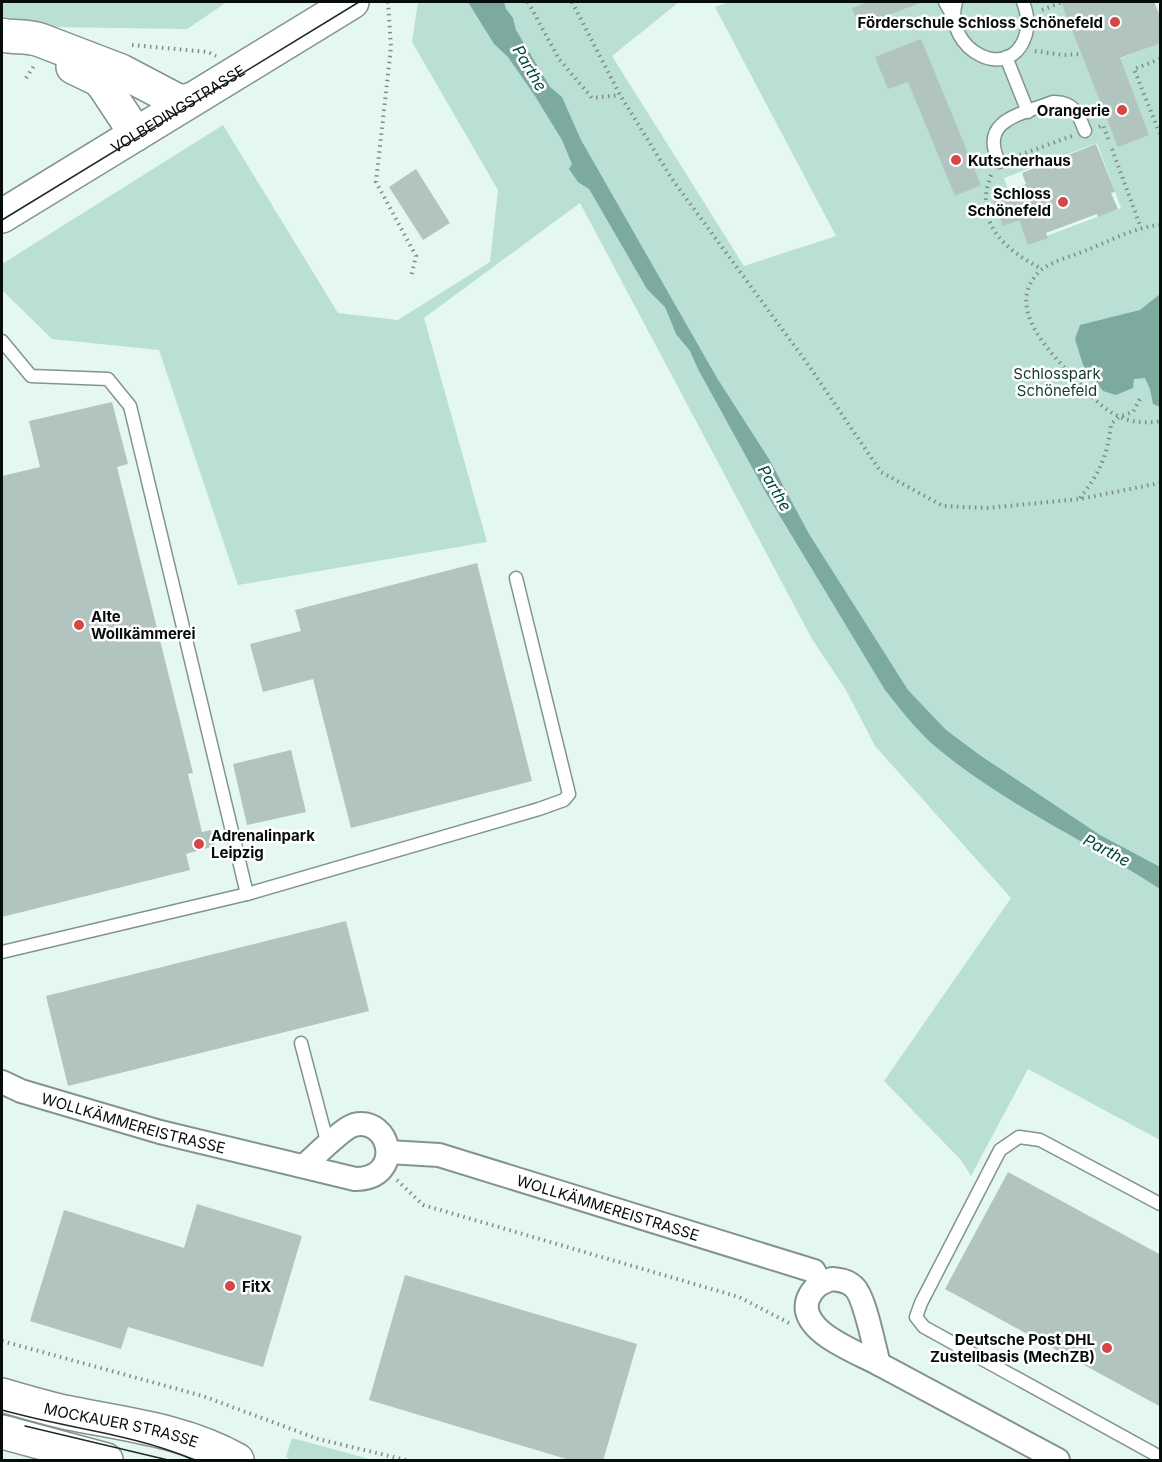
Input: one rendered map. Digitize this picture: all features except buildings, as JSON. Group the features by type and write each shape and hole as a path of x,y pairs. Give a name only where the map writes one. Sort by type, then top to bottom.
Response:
{"main road":[{"name":"VOLBEDINGSTRASSE","path":"3,212 352,2"},
{"path":"9,37 27,35 121,71 180,102 190,100"},
{"path":"9,37 24,48 98,80 136,134"},
{"name":"MOCKAUER STRASSE","path":"2,1395 63,1411 184,1437 211,1447 237,1461"},
{"path":"2,1432 106,1461"}],"street":[{"name":"WOLLKÄMMEREISTRASSE","path":"2,1083 21,1091 160,1132 355,1179 367,1179 378,1173 386,1159 440,1155 814,1271 820,1283"},
{"path":"304,1166 343,1131 354,1125 366,1125 377,1130 385,1140 386,1159"},
{"path":"879,1364 862,1298 855,1287 845,1281 832,1279 820,1283 811,1292 806,1304 808,1317 815,1328 879,1364 1058,1461"}],"lane":[{"path":"945,2 954,18 961,40 976,54 995,59 1014,54 1020,46 1027,30 1027,15 1023,2"},
{"path":"954,18 956,2"},
{"path":"1006,57 1028,112"},
{"path":"999,162 992,146 995,131 1004,121 1053,102 1068,104 1078,114 1086,132"},
{"path":"2,341 31,376 108,379 130,406 247,894"},
{"path":"2,952 247,894 564,800 569,794 516,578"},
{"path":"301,1043 328,1145"},
{"path":"1161,1204 1040,1140 1019,1137 1000,1150 921,1303 916,1317 924,1327 1161,1457"}],"path":[{"path":"388,2 391,47 376,182 416,256 411,277"},
{"path":"528,2 560,59 592,98 620,95"},
{"path":"572,2 620,95 672,179 807,363 881,472 943,506 987,508 1080,499 1161,483"},
{"path":"1027,15 1062,2"},
{"path":"127,45 208,52 242,69"},
{"path":"1020,46 1036,52 1063,55 1082,54"},
{"path":"1161,58 1134,69 1161,134"},
{"path":"1042,269 1008,249 998,237 987,209 990,179 999,162 1103,125 1109,141"},
{"path":"1112,149 1142,228"},
{"path":"1160,225 1142,228 1042,269 1029,286 1026,305 1031,324 1041,343 1096,402 1119,417 1153,423 1161,421"},
{"path":"1080,499 1104,461 1109,446 1111,424 1119,417 1132,412 1140,399"},
{"path":"386,1159 423,1205 739,1298 786,1323 815,1328"},
{"path":"2,1341 203,1396 318,1439 406,1461"}],"green space":[{"path":"2,2 227,2 187,29 53,27 2,16"},
{"name":"Schlosspark Schönefeld","path":"418,2 679,2 612,56 744,266 836,236 715,7 729,2 1062,2 1089,71 1160,43 1160,1140 1028,1069 971,1176 961,1160 884,1081 1011,898 875,746 846,690 812,639 580,203 424,318 487,542 238,585 159,350 52,339 2,290 2,264 223,125 338,313 398,320 490,262 498,190 412,42","holes":["1097,143 1121,208 1028,243 1004,178"]},
{"path":"292,1438 373,1460 292,1460 286,1457"}],"water":[{"name":"Parthe","path":"468,2 504,2 513,18 516,30 550,87 562,97 581,140 717,378 769,459 809,534 908,690 946,730 981,756 1100,835 1160,867 1160,889 1018,805 963,768 923,735 885,690 766,493 690,351 676,334 665,307 647,289 589,189 578,182 569,169 572,164 562,140 535,96 508,57 494,44"},
{"path":"1160,294 1160,407 1153,404 1145,378 1134,379 1133,388 1116,395 1103,391 1083,365 1075,339 1080,325 1140,310"}],"tram line":[{"path":"2,220 359,2"},
{"path":"2,1410 148,1444 194,1460"},
{"path":"25,1426 168,1460"}],"place":[{"name":"Förderschule Schloss Schönefeld","path":"1115,22"},
{"name":"Orangerie","path":"1122,110"},
{"name":"Kutscherhaus","path":"956,160"},
{"name":"Schloss Schönefeld","path":"1063,202"},
{"name":"Alte Wollkämmerei","path":"79,625"},
{"name":"Adrenalinpark Leipzig","path":"199,844"},
{"name":"FitX","path":"230,1286"},
{"name":"Deutsche Post DHL Zustellbasis (MechZB)","path":"1107,1348"}]}
